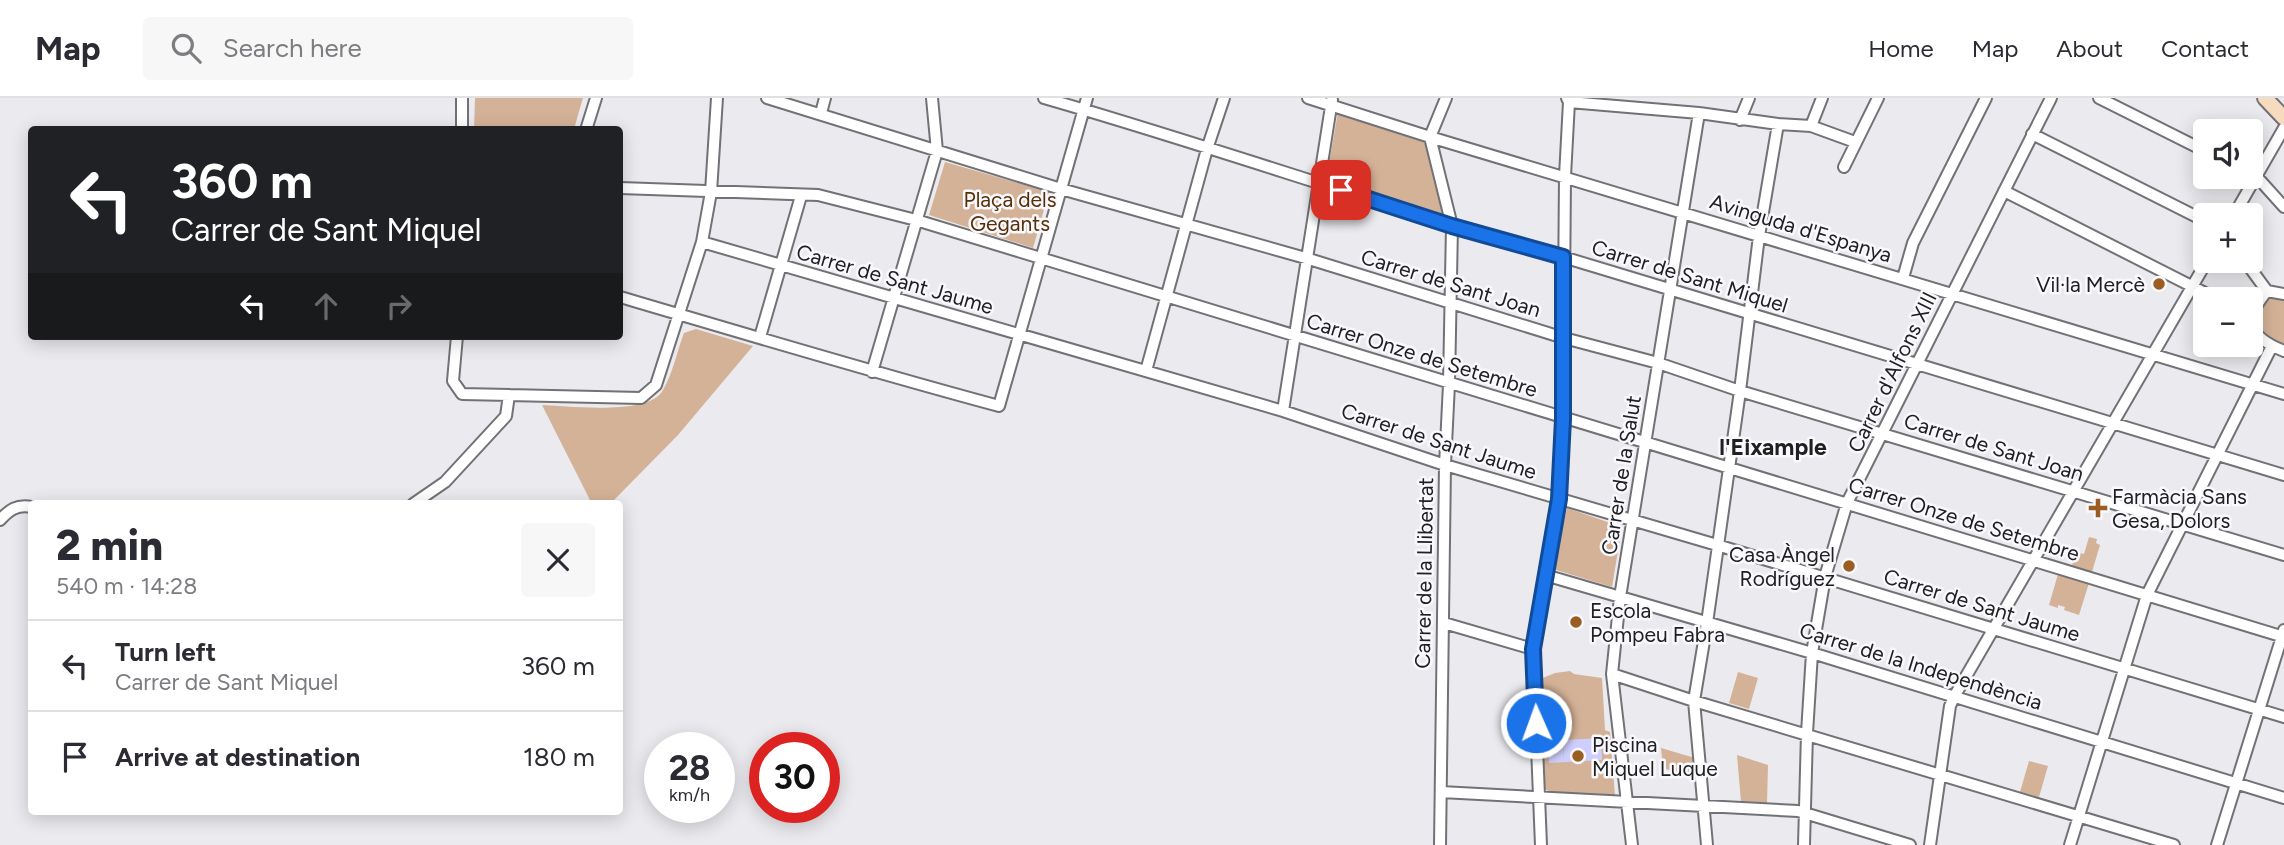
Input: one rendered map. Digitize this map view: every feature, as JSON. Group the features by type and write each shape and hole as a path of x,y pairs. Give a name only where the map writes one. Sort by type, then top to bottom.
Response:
{"street":[{"path":"462,98 462,126"},
{"path":"587,126 596,98"},
{"path":"457,340 453,381 462,394 641,398 656,385 702,242 711,192 717,98"},
{"name":"Carrer de Sant Joan","path":"767,98 1061,188 1309,259 1564,338 1658,363 1740,391 2284,555"},
{"path":"821,113 825,98"},
{"path":"872,372 937,151 932,98"},
{"name":"Carrer de Sant Miquel","path":"1044,98 1085,104 1207,149 1452,226 1918,363 2284,475"},
{"path":"1146,371 1207,149 1224,98"},
{"name":"Avinguda d'Espanya","path":"1308,98 1332,101 1430,137 2284,394"},
{"path":"1430,137 1446,98"},
{"path":"1740,120 1749,98"},
{"path":"1811,126 1822,98"},
{"path":"1844,167 1878,98"},
{"path":"1903,278 1913,243 1986,98"},
{"name":"Carrer d'Alfons XIII","path":"1804,845 1812,653 1825,577 1847,503 2051,98"},
{"path":"2099,98 2193,145"},
{"path":"1541,845 1533,649 1559,499 1563,419 1563,257 1568,100 1656,104 1740,120 1811,126 1855,142"},
{"path":"1283,411 1332,101"},
{"path":"623,298 872,372 999,406 1085,104"},
{"name":"Carrer de la Salut","path":"1632,845 1612,674 1620,597 1699,113"},
{"path":"1707,845 1694,701 1740,391 1759,236 1779,124"},
{"path":"2263,161 2284,128"},
{"path":"2032,134 2193,215"},
{"name":"Carrer de la Llibertat","path":"1430,137 1452,226 1445,465 1440,845"},
{"path":"2263,185 2284,207"},
{"name":"Carrer Onze de Setembre","path":"623,188 818,195 916,220 1563,419 2283,634"},
{"path":"2004,191 2192,286"},
{"path":"761,337 801,196"},
{"name":"Carrer de Sant Jaume","path":"702,242 1283,411 1445,465 2284,717"},
{"path":"1930,845 1950,706 1954,696 2200,273"},
{"path":"2254,273 2267,291 2284,294"},
{"path":"2263,296 2267,291"},
{"path":"2263,341 2284,351"},
{"path":"2070,845 2147,594 2272,346"},
{"path":"420,500 445,482 506,416 509,395"},
{"path":"0,520 10,510 28,507"},
{"name":"Carrer de la Independència","path":"1545,575 1812,653 2284,798"},
{"path":"1444,623 1533,649"},
{"path":"2217,845 2283,634"},
{"path":"1612,674 2174,845"},
{"path":"1441,792 1805,813 1910,845"}],"green space":[{"path":"475,98 583,98 575,126 474,126"},
{"path":"1338,112 1428,141 1446,218 1326,181"},
{"name":"Plaça dels Gegants","path":"945,162 1049,192 1033,248 929,215"},
{"path":"2267,291 2284,299 2284,351 2263,337 2263,296"},
{"path":"696,329 753,346 678,435 614,500 590,500 542,405 607,408 642,403 655,398 663,390 684,333"},
{"path":"1567,508 1622,527 1612,587 1553,569"},
{"path":"2089,537 2097,539 2096,543 2100,545 2092,572 2072,566 2076,552 2084,554"},
{"path":"2058,574 2089,583 2079,615 2064,610 2065,607 2049,605"},
{"name":"Piscina Miquel Luque","path":"1570,671 1602,678 1605,730 1610,732 1615,796 1550,792 1545,789 1540,679"},
{"path":"1738,672 1758,678 1749,709 1729,703"},
{"path":"1661,748 1695,758 1696,778 1663,768"},
{"path":"1737,755 1768,765 1767,804 1741,802"},
{"path":"2029,761 2048,766 2039,797 2020,792"}],"water":[{"path":"1601,738 1602,760 1549,763 1548,741 1563,740 1564,760 1564,740"}],"place":[{"name":"Vil·la Mercè","path":"2159,284"},
{"name":"Farmàcia Sans Gesa, Dolors","path":"2098,508"},
{"name":"Casa Àngel Rodríguez","path":"1849,566"},
{"name":"Escola Pompeu Fabra","path":"1576,622"},
{"name":"Piscina Miquel Luque","path":"1578,756"}],"district":[{"name":"l'Eixample","path":"1773,447"}],"route":[{"path":"1341,190 1452,226 1563,257 1563,419 1559,499 1533,649 1536,723"}]}
